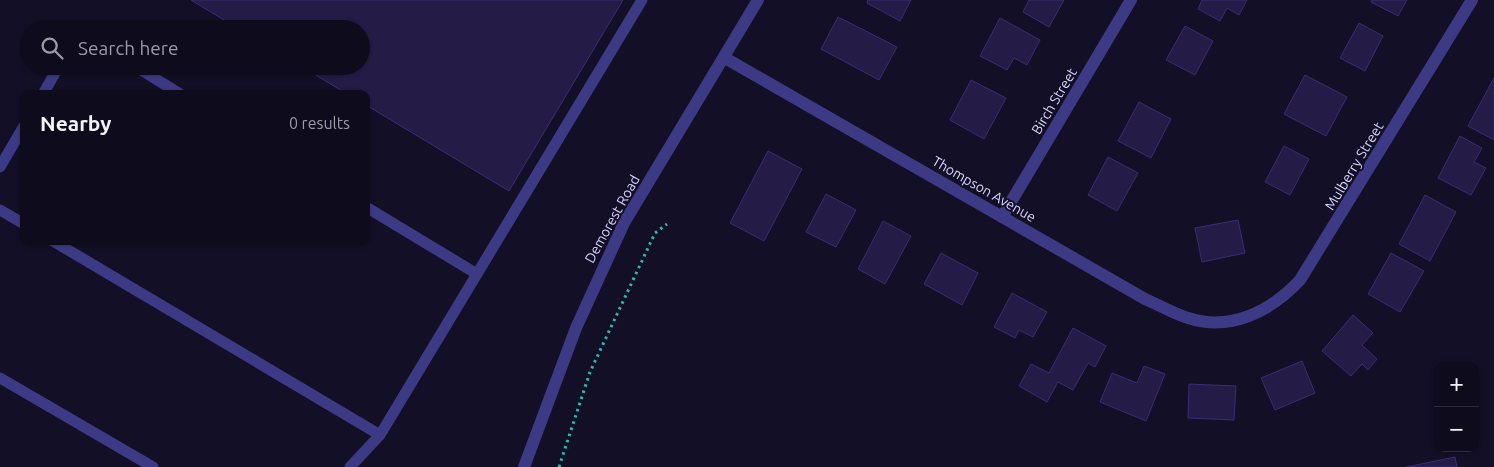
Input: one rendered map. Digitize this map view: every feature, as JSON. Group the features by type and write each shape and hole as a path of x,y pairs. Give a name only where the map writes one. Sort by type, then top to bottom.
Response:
{"street":[{"name":"Demorest Road","path":"524,467 576,328 624,223 725,58 758,0"},
{"name":"Birch Street","path":"1002,216 1131,0"},
{"name":"Mulberry Street","path":"1236,321 1262,312 1283,298 1300,280 1472,0"},
{"name":"Thompson Avenue","path":"725,58 1145,299 1189,318 1212,322 1236,321"}],"lane":[{"path":"350,467 380,435 642,0"},
{"path":"45,90 54,75"},
{"path":"149,75 173,90"},
{"path":"0,167 20,133"},
{"path":"370,209 477,274"},
{"path":"0,210 20,222"},
{"path":"60,245 380,435"},
{"path":"0,378 153,467"}],"path":[{"path":"559,467 590,372 655,233 667,224"}],"building":[{"path":"191,0 623,0 509,191 370,107 370,90 340,90 316,75 370,75 370,20 224,20"},
{"path":"868,0 911,0 900,21 867,3"},
{"path":"1029,0 1064,0 1049,27 1023,12"},
{"path":"1202,0 1247,0 1239,15 1227,8 1220,21 1198,9"},
{"path":"1372,0 1407,0 1398,16 1371,2"},
{"path":"838,17 897,47 879,80 821,49"},
{"path":"1000,18 1040,40 1027,65 1014,58 1007,70 980,56"},
{"path":"1359,23 1383,36 1365,71 1340,58"},
{"path":"1185,26 1213,41 1195,75 1166,60"},
{"path":"1305,75 1347,97 1326,136 1284,114"},
{"path":"1494,78 1494,140 1468,126"},
{"path":"971,80 1006,98 984,139 950,120"},
{"path":"1139,102 1171,119 1151,158 1118,141"},
{"path":"1460,136 1482,148 1474,162 1486,168 1471,195 1438,178"},
{"path":"1284,146 1309,159 1290,195 1265,182"},
{"path":"768,151 802,169 764,241 730,223"},
{"path":"1108,157 1138,173 1117,211 1088,195"},
{"path":"826,194 856,210 836,247 806,232"},
{"path":"1425,195 1456,212 1430,261 1399,244"},
{"path":"1238,220 1245,253 1202,262 1195,228"},
{"path":"883,221 911,236 885,284 858,269"},
{"path":"941,253 978,273 962,305 924,284"},
{"path":"1391,253 1424,271 1400,312 1368,294"},
{"path":"1012,293 1047,312 1033,337 1019,330 1015,338 994,327"},
{"path":"1353,315 1373,333 1362,345 1377,359 1368,370 1362,364 1351,376 1322,351"},
{"path":"1073,328 1106,346 1095,367 1088,363 1073,390 1058,382 1047,402 1019,386 1031,364 1049,373"},
{"path":"1302,361 1315,393 1275,410 1261,378"},
{"path":"1144,366 1165,374 1146,421 1100,402 1112,373 1137,383"},
{"path":"1189,384 1236,386 1234,420 1188,418"},
{"path":"1455,457 1457,467 1406,467"}]}
